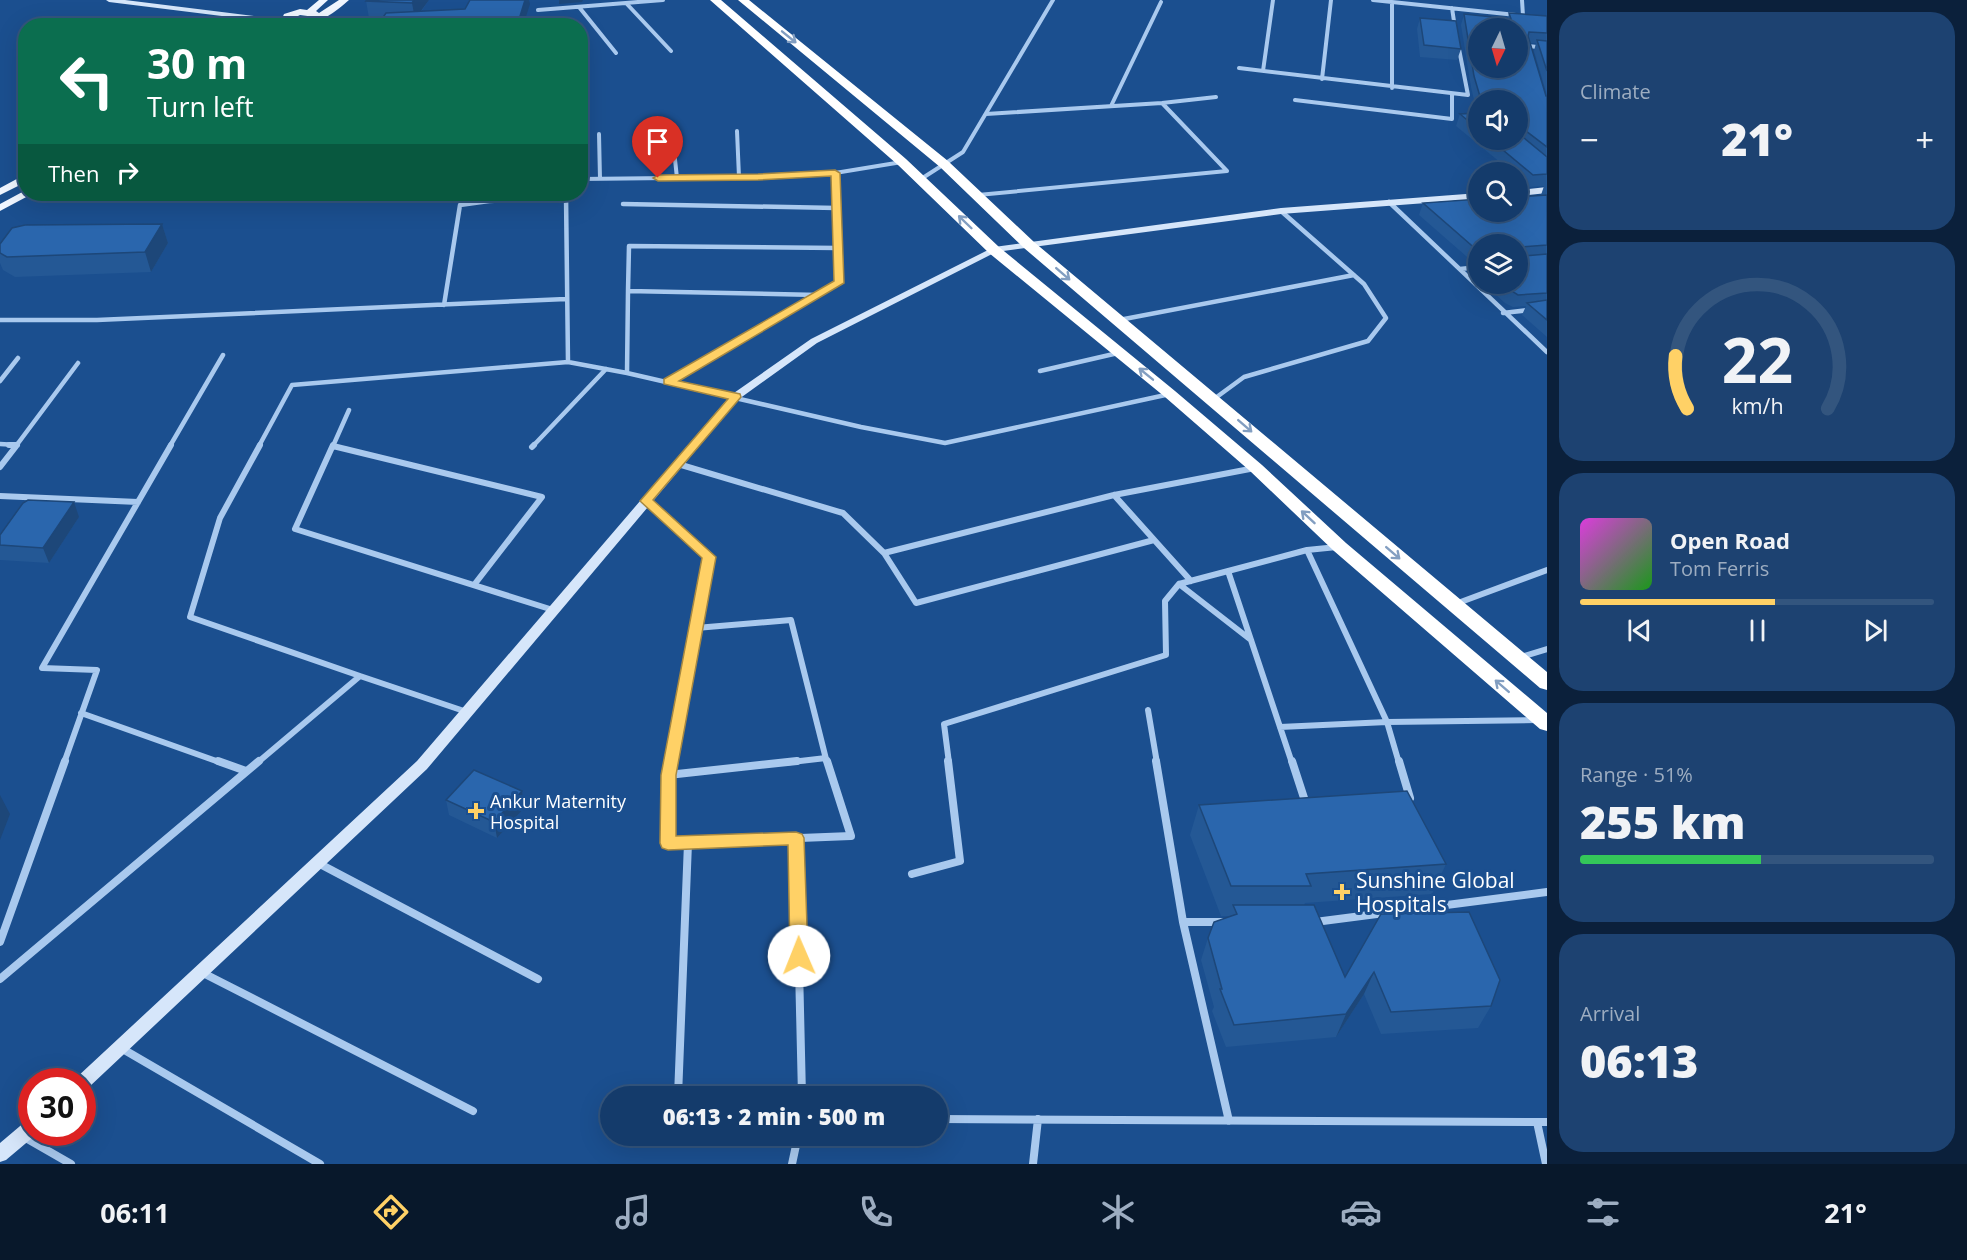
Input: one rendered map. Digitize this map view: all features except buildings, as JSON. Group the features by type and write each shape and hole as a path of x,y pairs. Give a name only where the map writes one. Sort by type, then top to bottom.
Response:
{"highway":[{"path":"715,0 921,179 994,250 1170,394 1256,468 1340,547 1544,722"},
{"path":"743,0 944,164 1029,245 1214,399 1547,683"}],"main road":[{"path":"296,18 310,12 324,0"},
{"path":"310,12 319,18 345,0"},
{"path":"0,192 18,182"},
{"path":"0,208 18,198"}],"street":[{"path":"109,0 255,18"},
{"path":"164,0 265,18"},
{"path":"538,10 663,0"},
{"path":"921,179 963,152 1053,0"},
{"path":"1263,71 1273,0"},
{"path":"1322,79 1331,0"},
{"path":"1373,0 1531,17"},
{"path":"1521,0 1523,16"},
{"path":"1112,106 1161,2"},
{"path":"1392,2 1392,88"},
{"path":"626,3 671,51"},
{"path":"579,7 588,18"},
{"path":"1452,8 1456,30"},
{"path":"588,18 616,54"},
{"path":"1239,68 1392,88 1468,95 1458,41"},
{"path":"1531,56 1528,46 1547,48"},
{"path":"1295,100 1452,119 1452,94"},
{"path":"986,114 1162,103 1216,97"},
{"path":"977,195 1227,171 1162,103"},
{"path":"737,131 739,177"},
{"path":"672,132 677,178"},
{"path":"599,134 600,179"},
{"path":"588,179 835,173 902,162"},
{"path":"669,382 839,283 835,173"},
{"path":"1528,192 1547,190"},
{"path":"96,1070 422,765 735,397 814,341 994,250 1281,211 1468,197"},
{"path":"444,305 460,205 496,201"},
{"path":"566,201 568,363"},
{"path":"1389,202 1503,313 1547,352"},
{"path":"623,204 836,208"},
{"path":"1214,399 1244,377 1368,341 1386,318 1364,284 1281,211"},
{"path":"627,373 629,246 838,248"},
{"path":"1460,269 1468,268"},
{"path":"1117,320 1354,275"},
{"path":"628,291 818,295"},
{"path":"0,320 98,320 566,299"},
{"path":"1503,313 1547,308"},
{"path":"1040,371 1119,352"},
{"path":"0,942 97,670 42,668 223,355"},
{"path":"0,381 18,358"},
{"path":"0,467 78,363"},
{"path":"468,712 190,617 220,518 292,385 568,363 627,373 861,427 945,443 1170,394"},
{"path":"532,447 606,369"},
{"path":"349,410 295,529 553,610"},
{"path":"0,444 17,445"},
{"path":"333,446 542,497 474,585"},
{"path":"678,464 843,513 884,553 916,603 1154,540"},
{"path":"884,553 1114,495 1256,468"},
{"path":"1114,495 1191,581"},
{"path":"0,496 138,502"},
{"path":"646,501 709,557 668,775 668,843 851,836 826,758 791,620 696,627"},
{"path":"912,874 960,861 944,724 1166,655 1165,601 1179,584 1306,550 1340,547"},
{"path":"1306,550 1388,722 1413,810"},
{"path":"1453,605 1547,570"},
{"path":"1228,572 1310,816"},
{"path":"1179,584 1251,641"},
{"path":"1517,658 1547,649"},
{"path":"0,979 360,676"},
{"path":"1148,710 1183,922 1229,1121"},
{"path":"81,712 246,771"},
{"path":"1280,727 1388,722 1544,722"},
{"path":"668,775 826,758"},
{"path":"796,838 802,1086"},
{"path":"678,1086 688,843"},
{"path":"318,863 538,979"},
{"path":"1306,922 1547,892"},
{"path":"1183,922 1228,922"},
{"path":"201,972 473,1111"},
{"path":"120,1048 320,1164"},
{"path":"948,1119 1542,1122 1546,1164"},
{"path":"1033,1164 1038,1119"},
{"path":"0,1154 18,1139"},
{"path":"46,1146 70,1164"},
{"path":"792,1164 796,1146"}],"place":[{"name":"Ankur Maternity Hospital","path":"476,811"},
{"name":"Sunshine Global Hospitals","path":"1342,892"}],"route":[{"path":"658,178 758,177 835,173 839,283 669,382 735,397 646,501 709,557 668,775 668,843 796,838 799,956"}]}
